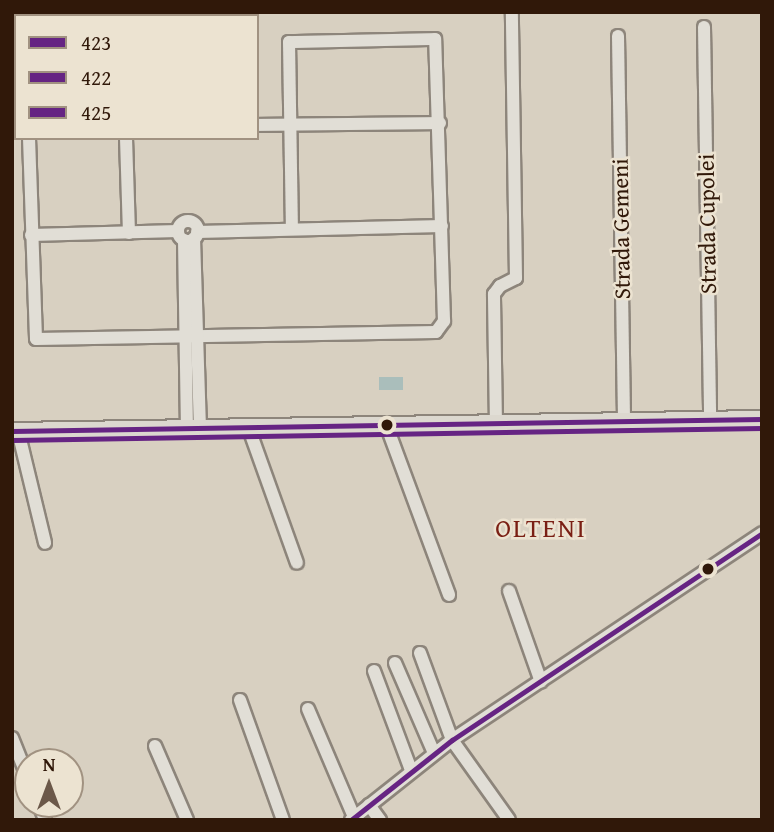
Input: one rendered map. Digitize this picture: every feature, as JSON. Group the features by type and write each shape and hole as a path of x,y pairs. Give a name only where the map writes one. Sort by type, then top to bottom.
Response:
{"main road":[{"path":"15,431 762,419"}],"street":[{"path":"496,425 494,294 500,286 516,278 512,12"},
{"name":"Strada Cupolei","path":"704,27 710,420"},
{"name":"Strada Gemeni","path":"618,36 624,422"},
{"path":"29,140 36,340 439,331 444,321 440,122 435,39 296,39 288,45 292,229"},
{"path":"259,125 440,122"},
{"path":"126,140 129,233"},
{"path":"31,234 188,235 292,229 442,226"},
{"path":"188,235 194,429"},
{"path":"387,427 449,595"},
{"path":"249,429 297,563"},
{"path":"15,431 45,543"},
{"path":"308,709 353,819 452,740 762,533"},
{"path":"509,591 541,682"},
{"path":"420,653 452,740 509,820"},
{"path":"395,663 434,753"},
{"path":"374,671 411,771"},
{"path":"240,700 283,820"},
{"path":"155,746 187,820"},
{"path":"369,806 380,820"}],"shaded area":[{"path":"379,377 403,377 403,390 379,390"}],"transit line":[{"name":"423","path":"12,431 762,419"},
{"name":"422","path":"12,440 762,428"},
{"name":"425","path":"351,820 452,740 762,533"}],"district":[{"name":"OLTENI","path":"541,528"}]}
